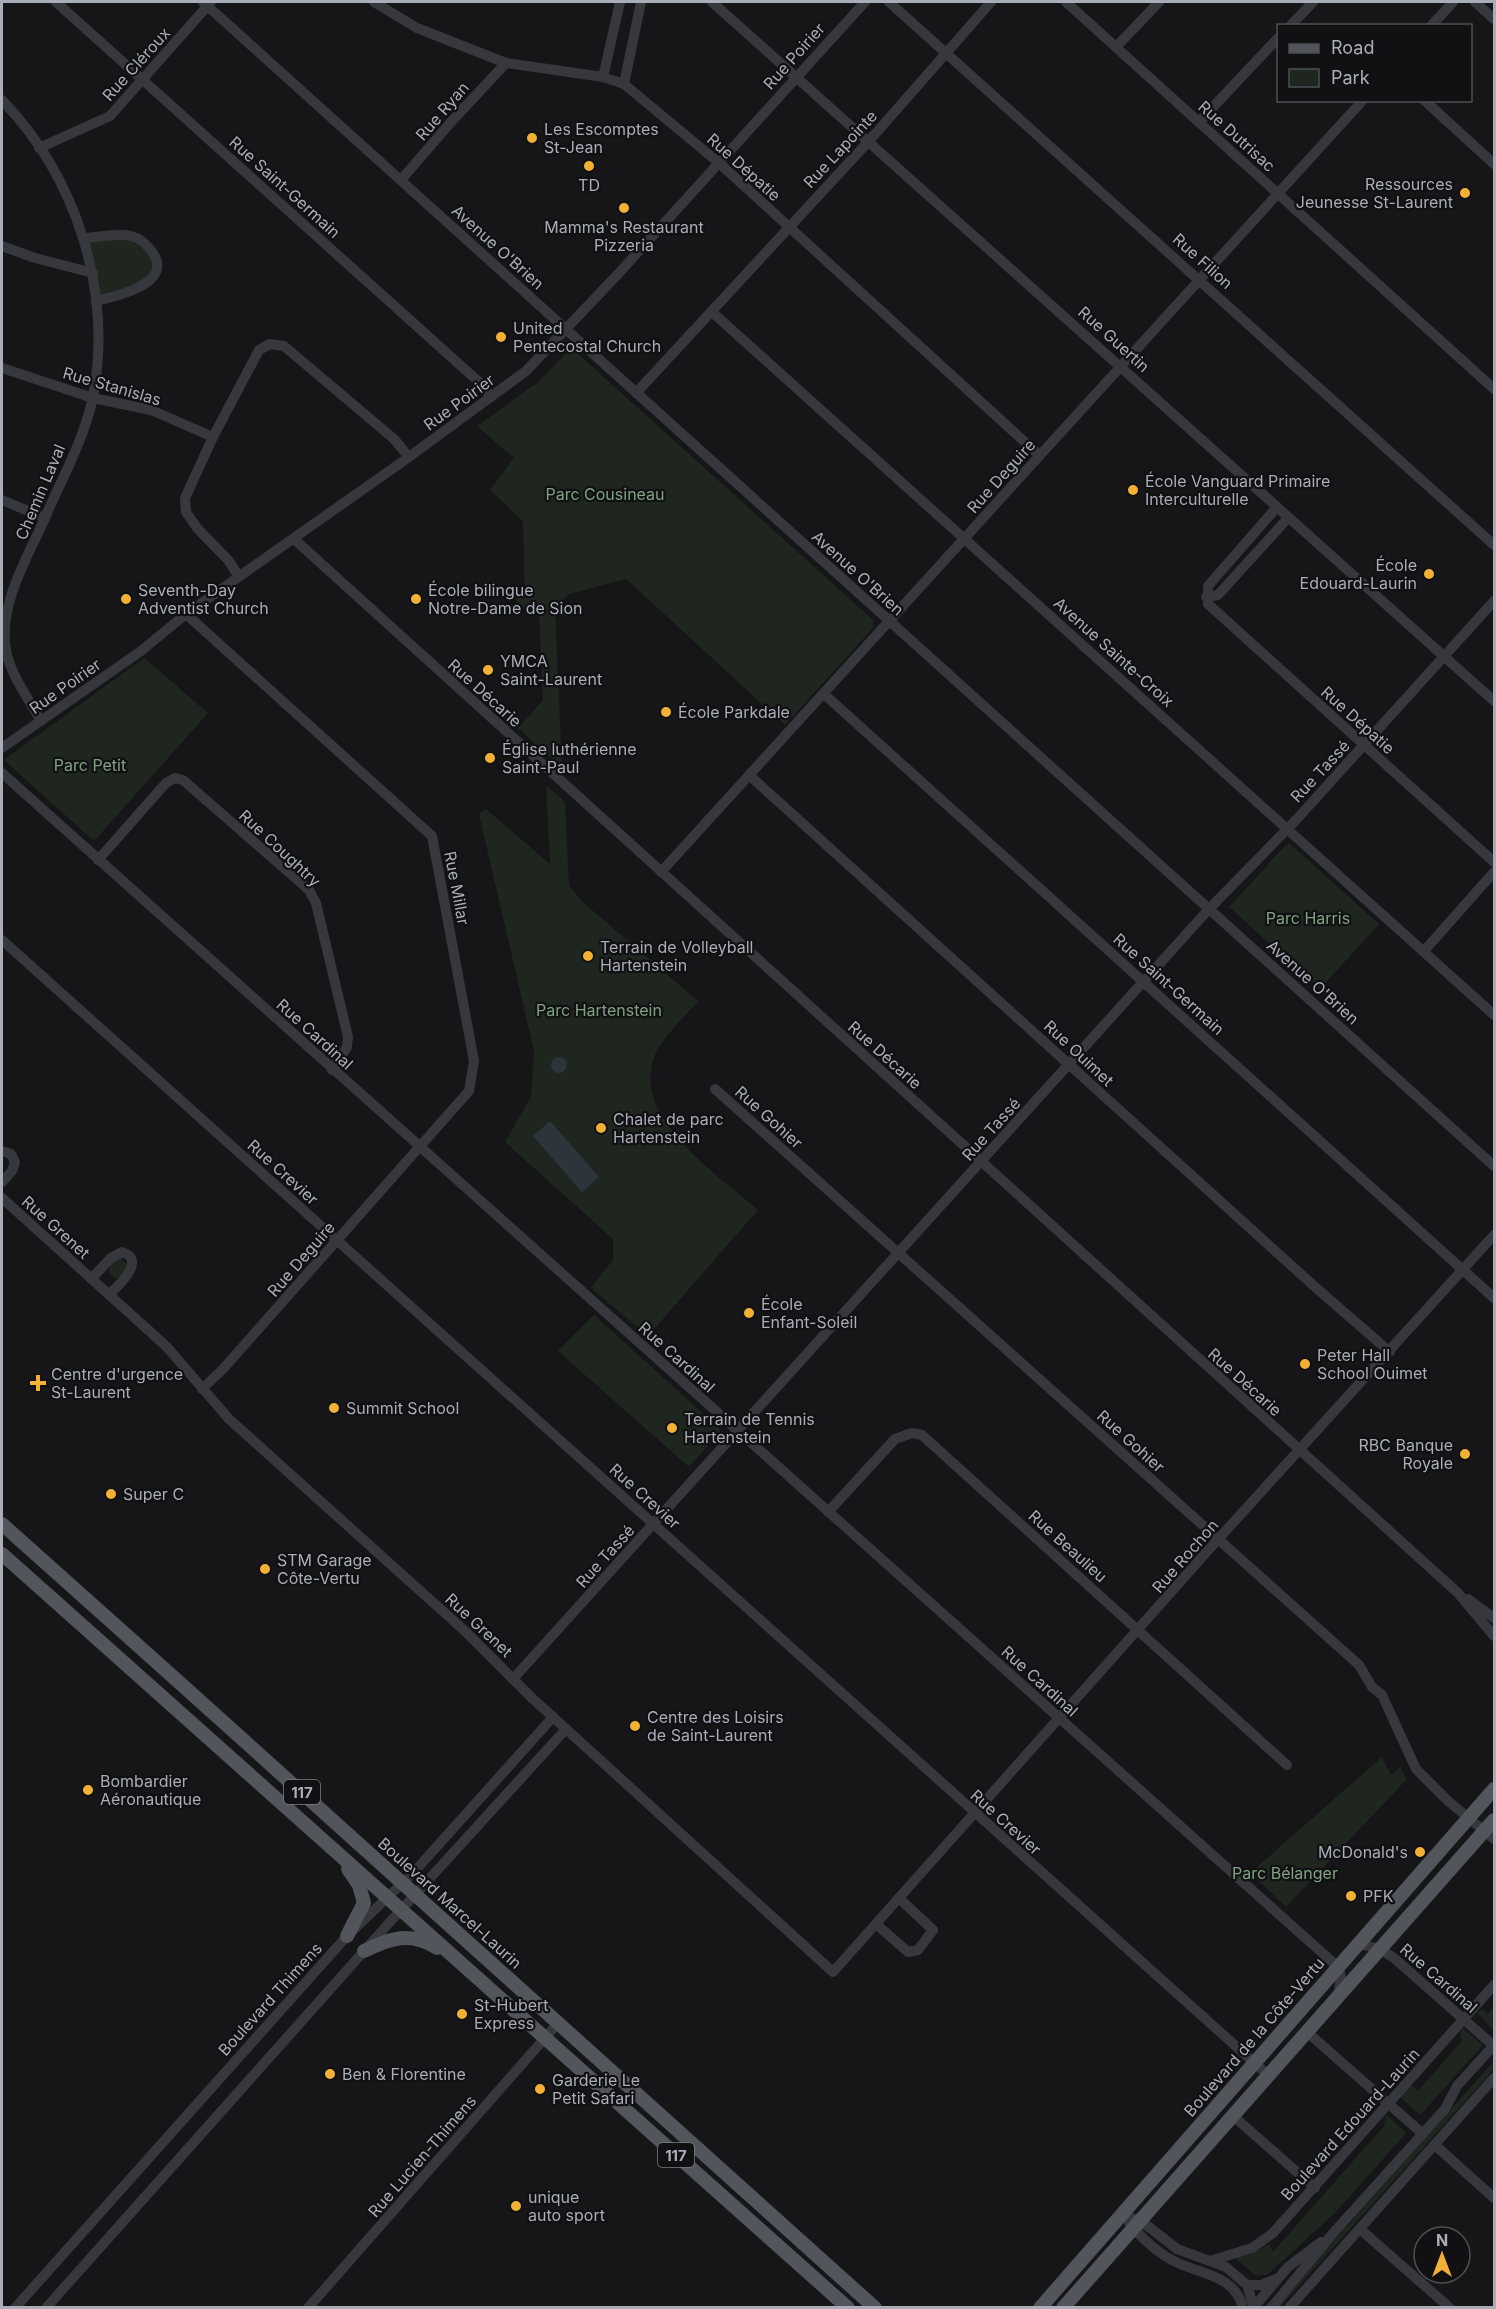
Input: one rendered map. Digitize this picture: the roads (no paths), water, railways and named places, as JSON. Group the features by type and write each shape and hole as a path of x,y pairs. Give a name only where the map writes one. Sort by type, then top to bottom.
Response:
{"main road":[{"name":"Boulevard Marcel-Laurin","path":"2,1524 875,2307"},
{"name":"117","path":"2,1554 848,2307"},
{"path":"131,1669 146,1652"},
{"name":"Boulevard de la Côte-Vertu","path":"1040,2307 1494,1789"},
{"path":"1063,2307 1380,1949 1491,1830"},
{"path":"330,1846 359,1885 363,1896 364,1905 347,1936"},
{"path":"364,1951 388,1940 407,1937 424,1941 459,1962"}],"street":[{"name":"Rue Saint-Germain","path":"56,2 479,382 491,397"},
{"name":"Rue Dépatie","path":"374,2 417,28 506,63 603,77 624,84 719,164 1039,455"},
{"path":"603,77 620,2"},
{"path":"624,84 641,2"},
{"name":"Rue Guertin","path":"712,2 1121,365 1288,518 1494,701"},
{"name":"Rue Poirier","path":"2,748 141,651 186,614 409,457 533,365 865,2"},
{"name":"Rue Filion","path":"889,2 1200,278 1494,545"},
{"name":"Rue Lapointe","path":"636,393 869,141 991,2"},
{"name":"Rue Dutrisac","path":"1066,2 1494,389"},
{"path":"1116,47 1159,2"},
{"path":"1292,24 1313,2"},
{"path":"1433,24 1453,2"},
{"path":"1475,2 1494,19"},
{"name":"Rue Cléroux","path":"39,148 110,116 207,3"},
{"name":"Avenue O'Brien","path":"207,3 1494,1166"},
{"path":"1199,122 1277,39"},
{"name":"Rue Ryan","path":"401,180 506,63"},
{"name":"Chemin Laval","path":"2,100 16,115 39,148 85,238 93,273 96,301 97,353 93,398 76,447 13,590 4,618 8,663 41,721"},
{"name":"Rue Deguire","path":"662,873 888,620 1362,102"},
{"path":"1426,102 1494,164"},
{"path":"85,238 132,236 147,244 155,257 155,269 150,281 129,293 96,301"},
{"path":"2,246 35,258 93,273"},
{"name":"Avenue Sainte-Croix","path":"712,312 1494,1015"},
{"path":"239,577 186,512 185,498 213,437 259,350 270,344 284,346 394,439 409,457"},
{"name":"Rue Stanislas","path":"2,368 93,398 151,410 213,437"},
{"path":"2,500 45,518"},
{"path":"1277,507 1208,586 1206,597 1218,595 1288,518"},
{"name":"Rue Décarie","path":"294,539 324,569 1458,1593 1494,1618"},
{"path":"1241,550 1250,558"},
{"name":"Rue Dépatie","path":"1206,597 1208,604 1494,862"},
{"name":"Rue Tassé","path":"513,1679 1209,909 1288,828 1494,602"},
{"name":"Rue Millar","path":"186,614 432,836 474,1062 469,1091 419,1148"},
{"name":"Rue Saint-Germain","path":"824,694 1494,1298"},
{"name":"Rue Cardinal","path":"2,773 1338,1967"},
{"name":"Rue Ouimet","path":"749,775 1282,1258 1390,1352"},
{"name":"Rue Coughtry","path":"98,860 166,783 175,778 183,780 309,890 316,903 348,1037 347,1047 332,1070"},
{"path":"1424,951 1494,872"},
{"name":"Rue Crevier","path":"2,940 1268,2075"},
{"name":"Rue Gohier","path":"715,1089 1366,1672 1372,1687 1382,1695 1416,1769 1469,1818 1491,1830"},
{"name":"Rue Deguire","path":"202,1389 223,1370 419,1148"},
{"path":"2,1151 8,1152 15,1161 12,1171 2,1182"},
{"name":"Rue Grenet","path":"2,1198 167,1347 229,1419 466,1632 553,1717 833,1972"},
{"name":"Rue Rochon","path":"833,1972 1494,1235"},
{"name":"Rue Grenet","path":"91,1279 115,1255 122,1252 129,1255 133,1262 132,1269 109,1295"},
{"name":"Rue Beaulieu","path":"828,1512 895,1439 912,1433 922,1435 1287,1766"},
{"name":"Rue Décarie","path":"1458,1593 1494,1636"},
{"name":"Boulevard Thimens","path":"15,2307 347,1936 404,1883 553,1717"},
{"path":"46,2307 566,1729"},
{"path":"876,1924 908,1952 918,1950 933,1930 899,1898"},
{"name":"Rue Cardinal","path":"1359,1944 1380,1949 1494,2046"},
{"path":"1338,1967 1341,1977 1338,1996"},
{"name":"Boulevard Edouard-Laurin","path":"1213,2260 1234,2256 1267,2239 1315,2188 1494,1985"},
{"name":"Rue Lucien-Thimens","path":"308,2307 558,2024"},
{"path":"1307,2032 1423,2134"},
{"path":"1271,2307 1335,2231 1447,2106 1457,2086 1494,2046"},
{"path":"1289,2307 1494,2079"},
{"path":"1232,2115 1315,2188"},
{"path":"1435,2145 1494,2198"},
{"path":"1122,2213 1172,2261 1220,2278 1251,2307"},
{"path":"1136,2225 1177,2249 1213,2260 1226,2267 1247,2285 1251,2307"},
{"path":"1360,2229 1450,2307"},
{"path":"1251,2307 1276,2279 1335,2231"},
{"path":"1247,2285 1261,2285 1276,2279"}],"place":[{"name":"Les Escomptes St-Jean","path":"532,138"},
{"name":"TD","path":"589,166"},
{"name":"Ressources Jeunesse St-Laurent","path":"1465,193"},
{"name":"Mamma's Restaurant Pizzeria","path":"624,208"},
{"name":"United Pentecostal Church","path":"501,337"},
{"name":"École Vanguard Primaire Interculturelle","path":"1133,490"},
{"name":"École Edouard-Laurin","path":"1429,574"},
{"name":"Seventh-Day Adventist Church","path":"126,599"},
{"name":"École bilingue Notre-Dame de Sion","path":"416,599"},
{"name":"YMCA Saint-Laurent","path":"488,670"},
{"name":"École Parkdale","path":"666,712"},
{"name":"Église luthérienne Saint-Paul","path":"490,758"},
{"name":"Terrain de Volleyball Hartenstein","path":"588,956"},
{"name":"Chalet de parc Hartenstein","path":"601,1128"},
{"name":"École Enfant-Soleil","path":"749,1313"},
{"name":"Peter Hall School Ouimet","path":"1305,1364"},
{"name":"Centre d'urgence St-Laurent","path":"38,1383"},
{"name":"Summit School","path":"334,1408"},
{"name":"Terrain de Tennis Hartenstein","path":"672,1428"},
{"name":"RBC Banque Royale","path":"1465,1454"},
{"name":"Super C","path":"111,1494"},
{"name":"STM Garage Côte-Vertu","path":"265,1569"},
{"name":"Centre des Loisirs de Saint-Laurent","path":"635,1726"},
{"name":"Bombardier Aéronautique","path":"88,1790"},
{"name":"McDonald's","path":"1420,1852"},
{"name":"PFK","path":"1351,1896"},
{"name":"St-Hubert Express","path":"462,2014"},
{"name":"Ben & Florentine","path":"330,2074"},
{"name":"Garderie Le Petit Safari","path":"540,2089"},
{"name":"unique auto sport","path":"516,2206"}],"park label":[{"name":"Parc Cousineau","path":"605,494"},
{"name":"Parc Petit","path":"90,765"},
{"name":"Parc Harris","path":"1308,918"},
{"name":"Parc Hartenstein","path":"599,1010"},
{"name":"Parc Bélanger","path":"1285,1873"}]}
